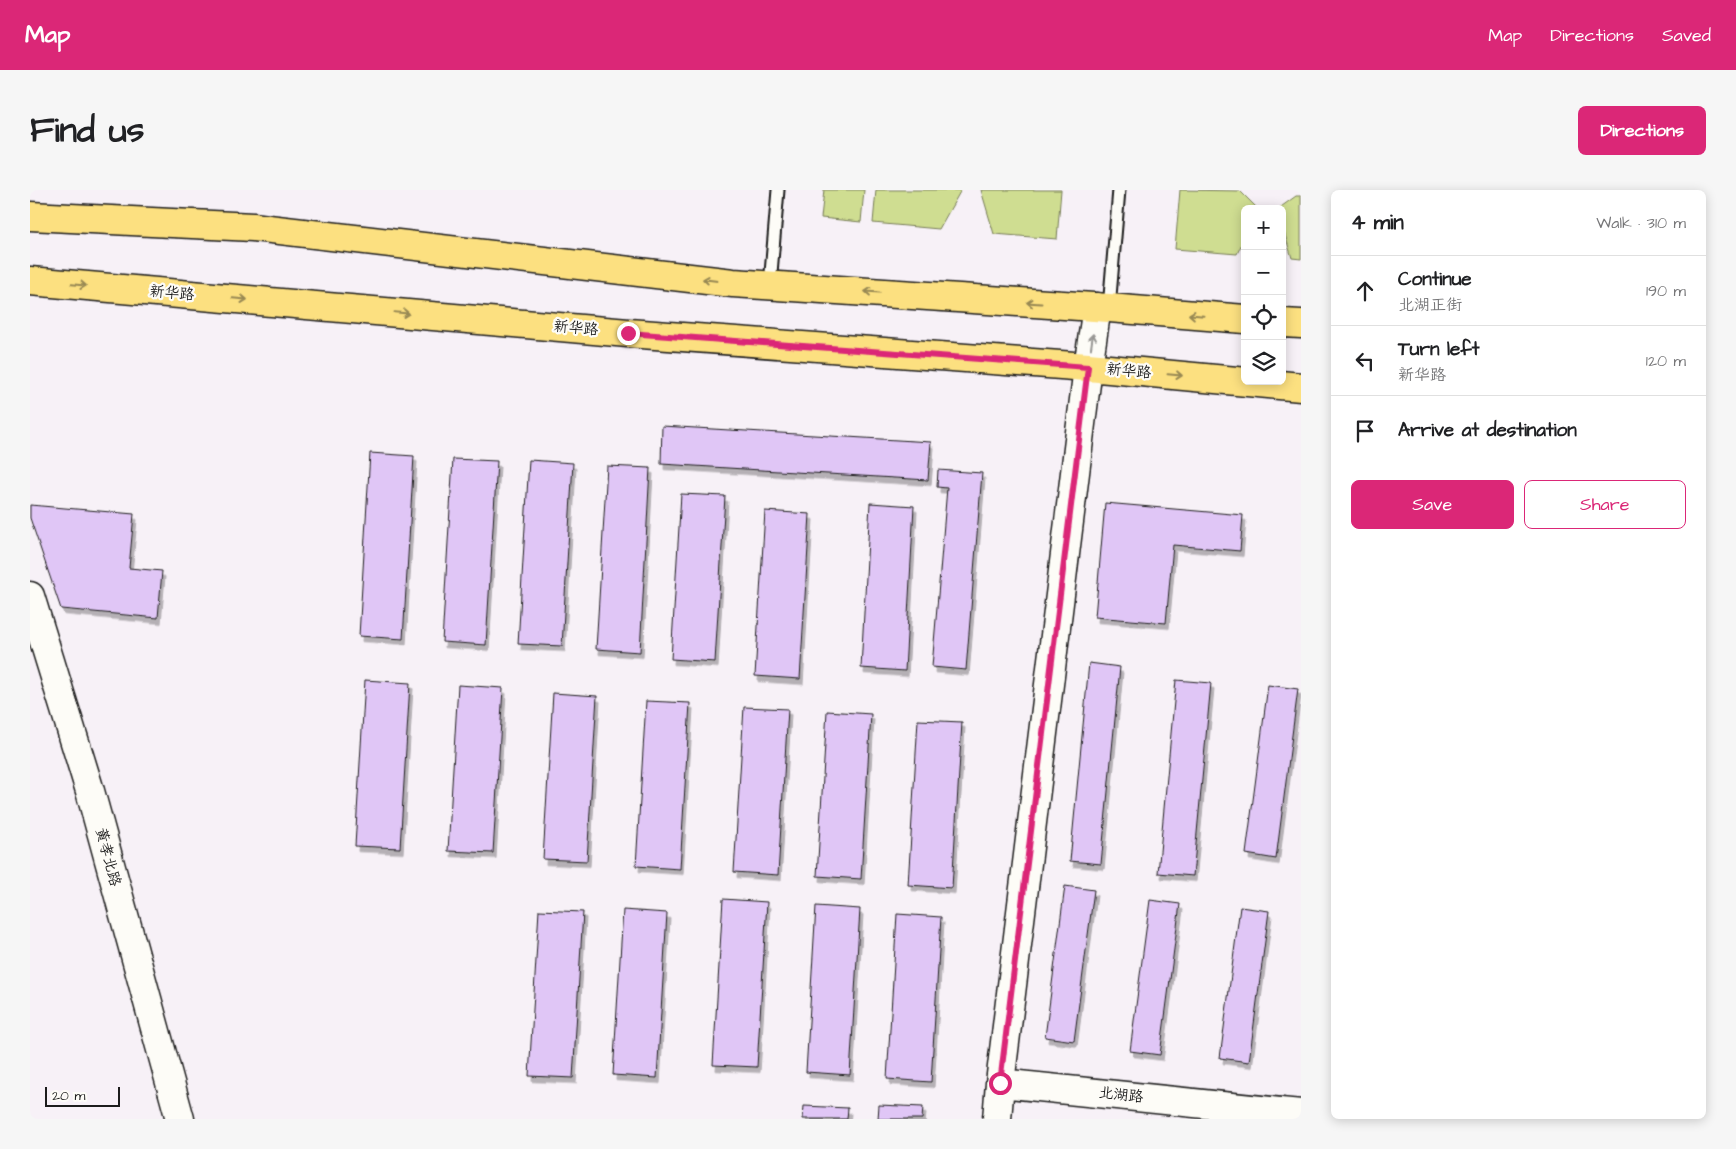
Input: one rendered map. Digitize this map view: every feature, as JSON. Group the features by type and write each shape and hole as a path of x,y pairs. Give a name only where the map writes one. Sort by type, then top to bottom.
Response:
{"main road":[{"path":"30,216 253,227 733,283 1103,307 1241,319"},
{"name":"新华路","path":"30,281 628,333 1088,367 1301,387"},
{"path":"1286,323 1301,324"}],"street":[{"path":"997,1119 1088,367 1103,307"},
{"name":"黄孝北路","path":"30,596 90,791 180,1119"},
{"name":"北湖路","path":"1000,1083 1301,1114"}],"lane":[{"path":"770,285 778,190"},
{"path":"1103,307 1119,190"}],"green space":[{"path":"824,190 864,190 861,222 821,218"},
{"path":"876,190 961,190 939,229 873,223"},
{"path":"981,190 1061,190 1057,239 994,234"},
{"path":"1180,190 1240,191 1254,205 1241,205 1241,246 1237,254 1175,249"},
{"path":"1296,196 1301,196 1301,259 1292,258 1286,238 1286,205 1284,205"}],"building":[{"path":"662,426 931,442 928,480 661,464"},
{"path":"370,453 414,456 403,639 359,636"},
{"path":"453,459 497,461 486,645 442,642"},
{"path":"529,460 573,463 562,646 518,644"},
{"path":"607,466 650,468 640,652 596,649"},
{"path":"938,470 982,473 966,670 932,667 947,488 937,487"},
{"path":"681,494 725,496 715,662 671,659"},
{"path":"870,503 914,506 905,671 861,668"},
{"path":"1105,503 1243,515 1240,551 1173,545 1166,623 1095,617"},
{"path":"30,505 134,514 129,568 162,571 158,618 61,609 30,518"},
{"path":"765,511 810,514 800,679 755,676"},
{"path":"1089,663 1120,667 1101,864 1070,861"},
{"path":"365,680 410,683 400,848 355,846"},
{"path":"1176,680 1211,683 1193,876 1158,873"},
{"path":"458,685 503,688 493,853 448,851"},
{"path":"1268,685 1298,689 1276,859 1246,854"},
{"path":"553,693 597,696 587,861 543,859"},
{"path":"646,701 690,703 680,869 636,866"},
{"path":"744,707 788,709 778,875 734,872"},
{"path":"827,711 871,714 861,879 817,876"},
{"path":"918,720 962,722 952,888 908,885"},
{"path":"1065,886 1094,890 1074,1041 1045,1037"},
{"path":"723,899 767,902 757,1067 713,1065"},
{"path":"1150,900 1180,904 1160,1055 1130,1051"},
{"path":"816,906 860,909 850,1075 806,1072"},
{"path":"1240,907 1269,911 1249,1062 1220,1058"},
{"path":"539,910 583,912 573,1078 529,1076"},
{"path":"623,910 667,913 657,1078 613,1075"},
{"path":"897,914 941,917 931,1082 887,1079"},
{"path":"879,1105 923,1107 922,1119 878,1119"},
{"path":"804,1106 848,1108 847,1119 803,1119"}],"route":[{"path":"628,333 1088,367 1000,1083"}]}
